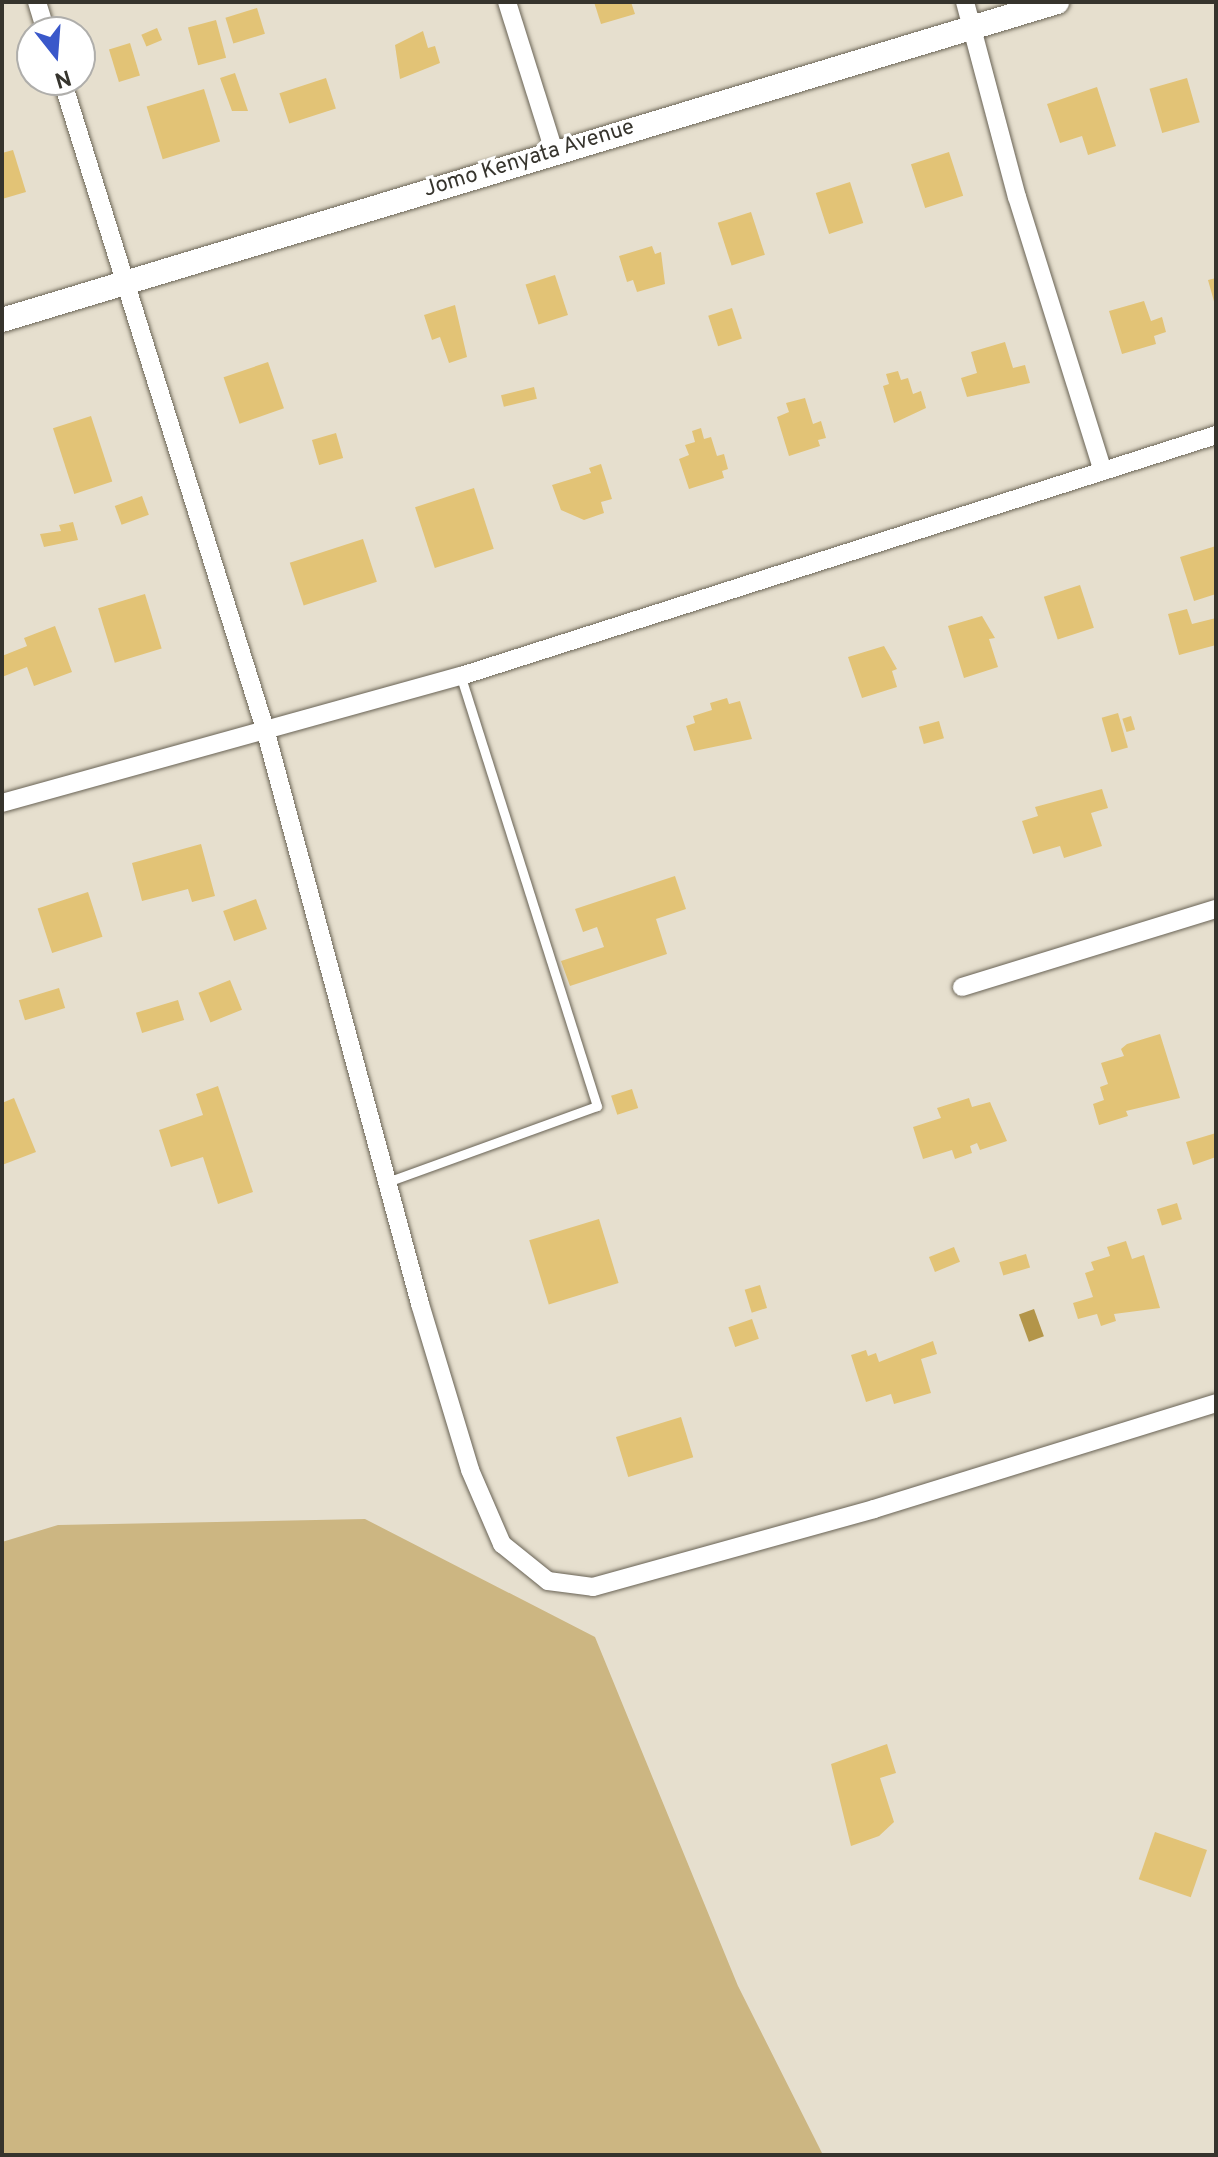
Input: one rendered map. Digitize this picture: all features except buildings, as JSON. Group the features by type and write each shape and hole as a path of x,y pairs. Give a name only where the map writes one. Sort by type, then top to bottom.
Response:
{"street":[{"path":"507,2 554,151"},
{"path":"965,2 1017,197 1103,471"},
{"name":"Jomo Kenyata Avenue","path":"2,320 554,151 1057,2"},
{"path":"67,96 265,729 470,1470 502,1544 548,1581 593,1587 874,1509 1216,1403"},
{"path":"2,803 461,676 1216,435"},
{"path":"962,987 1216,909"}],"lane":[{"path":"390,1181 597,1106 461,676"}],"shaded area":[{"path":"1034,1309 1044,1336 1029,1342 1019,1314"},
{"path":"365,1519 595,1637 738,1986 823,2155 2,2155 2,1542 58,1525"}]}
